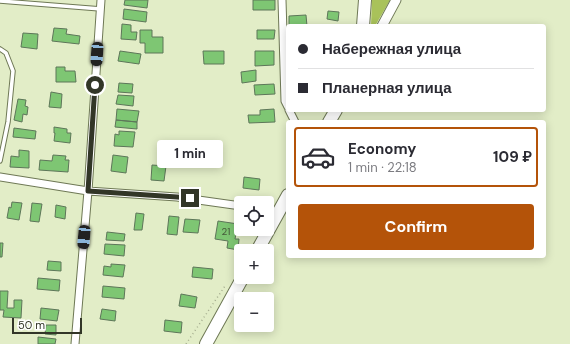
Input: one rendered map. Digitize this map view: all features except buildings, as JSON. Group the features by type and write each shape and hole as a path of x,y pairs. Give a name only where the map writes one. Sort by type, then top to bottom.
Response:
{"highway":[{"path":"363,24 365,0"},
{"path":"274,212 286,197"},
{"path":"206,344 239,284"}],"street":[{"path":"75,344 88,191 101,0"},
{"path":"282,0 286,103"},
{"path":"383,24 396,0"},
{"path":"0,177 88,191 177,197 234,205"}],"lane":[{"path":"0,1 101,9"},
{"path":"0,49 6,53 13,71 8,122 0,161"}],"green space":[{"path":"372,0 390,0 376,24 371,24"}],"route":[{"path":"95,85 88,191 190,198"}]}
